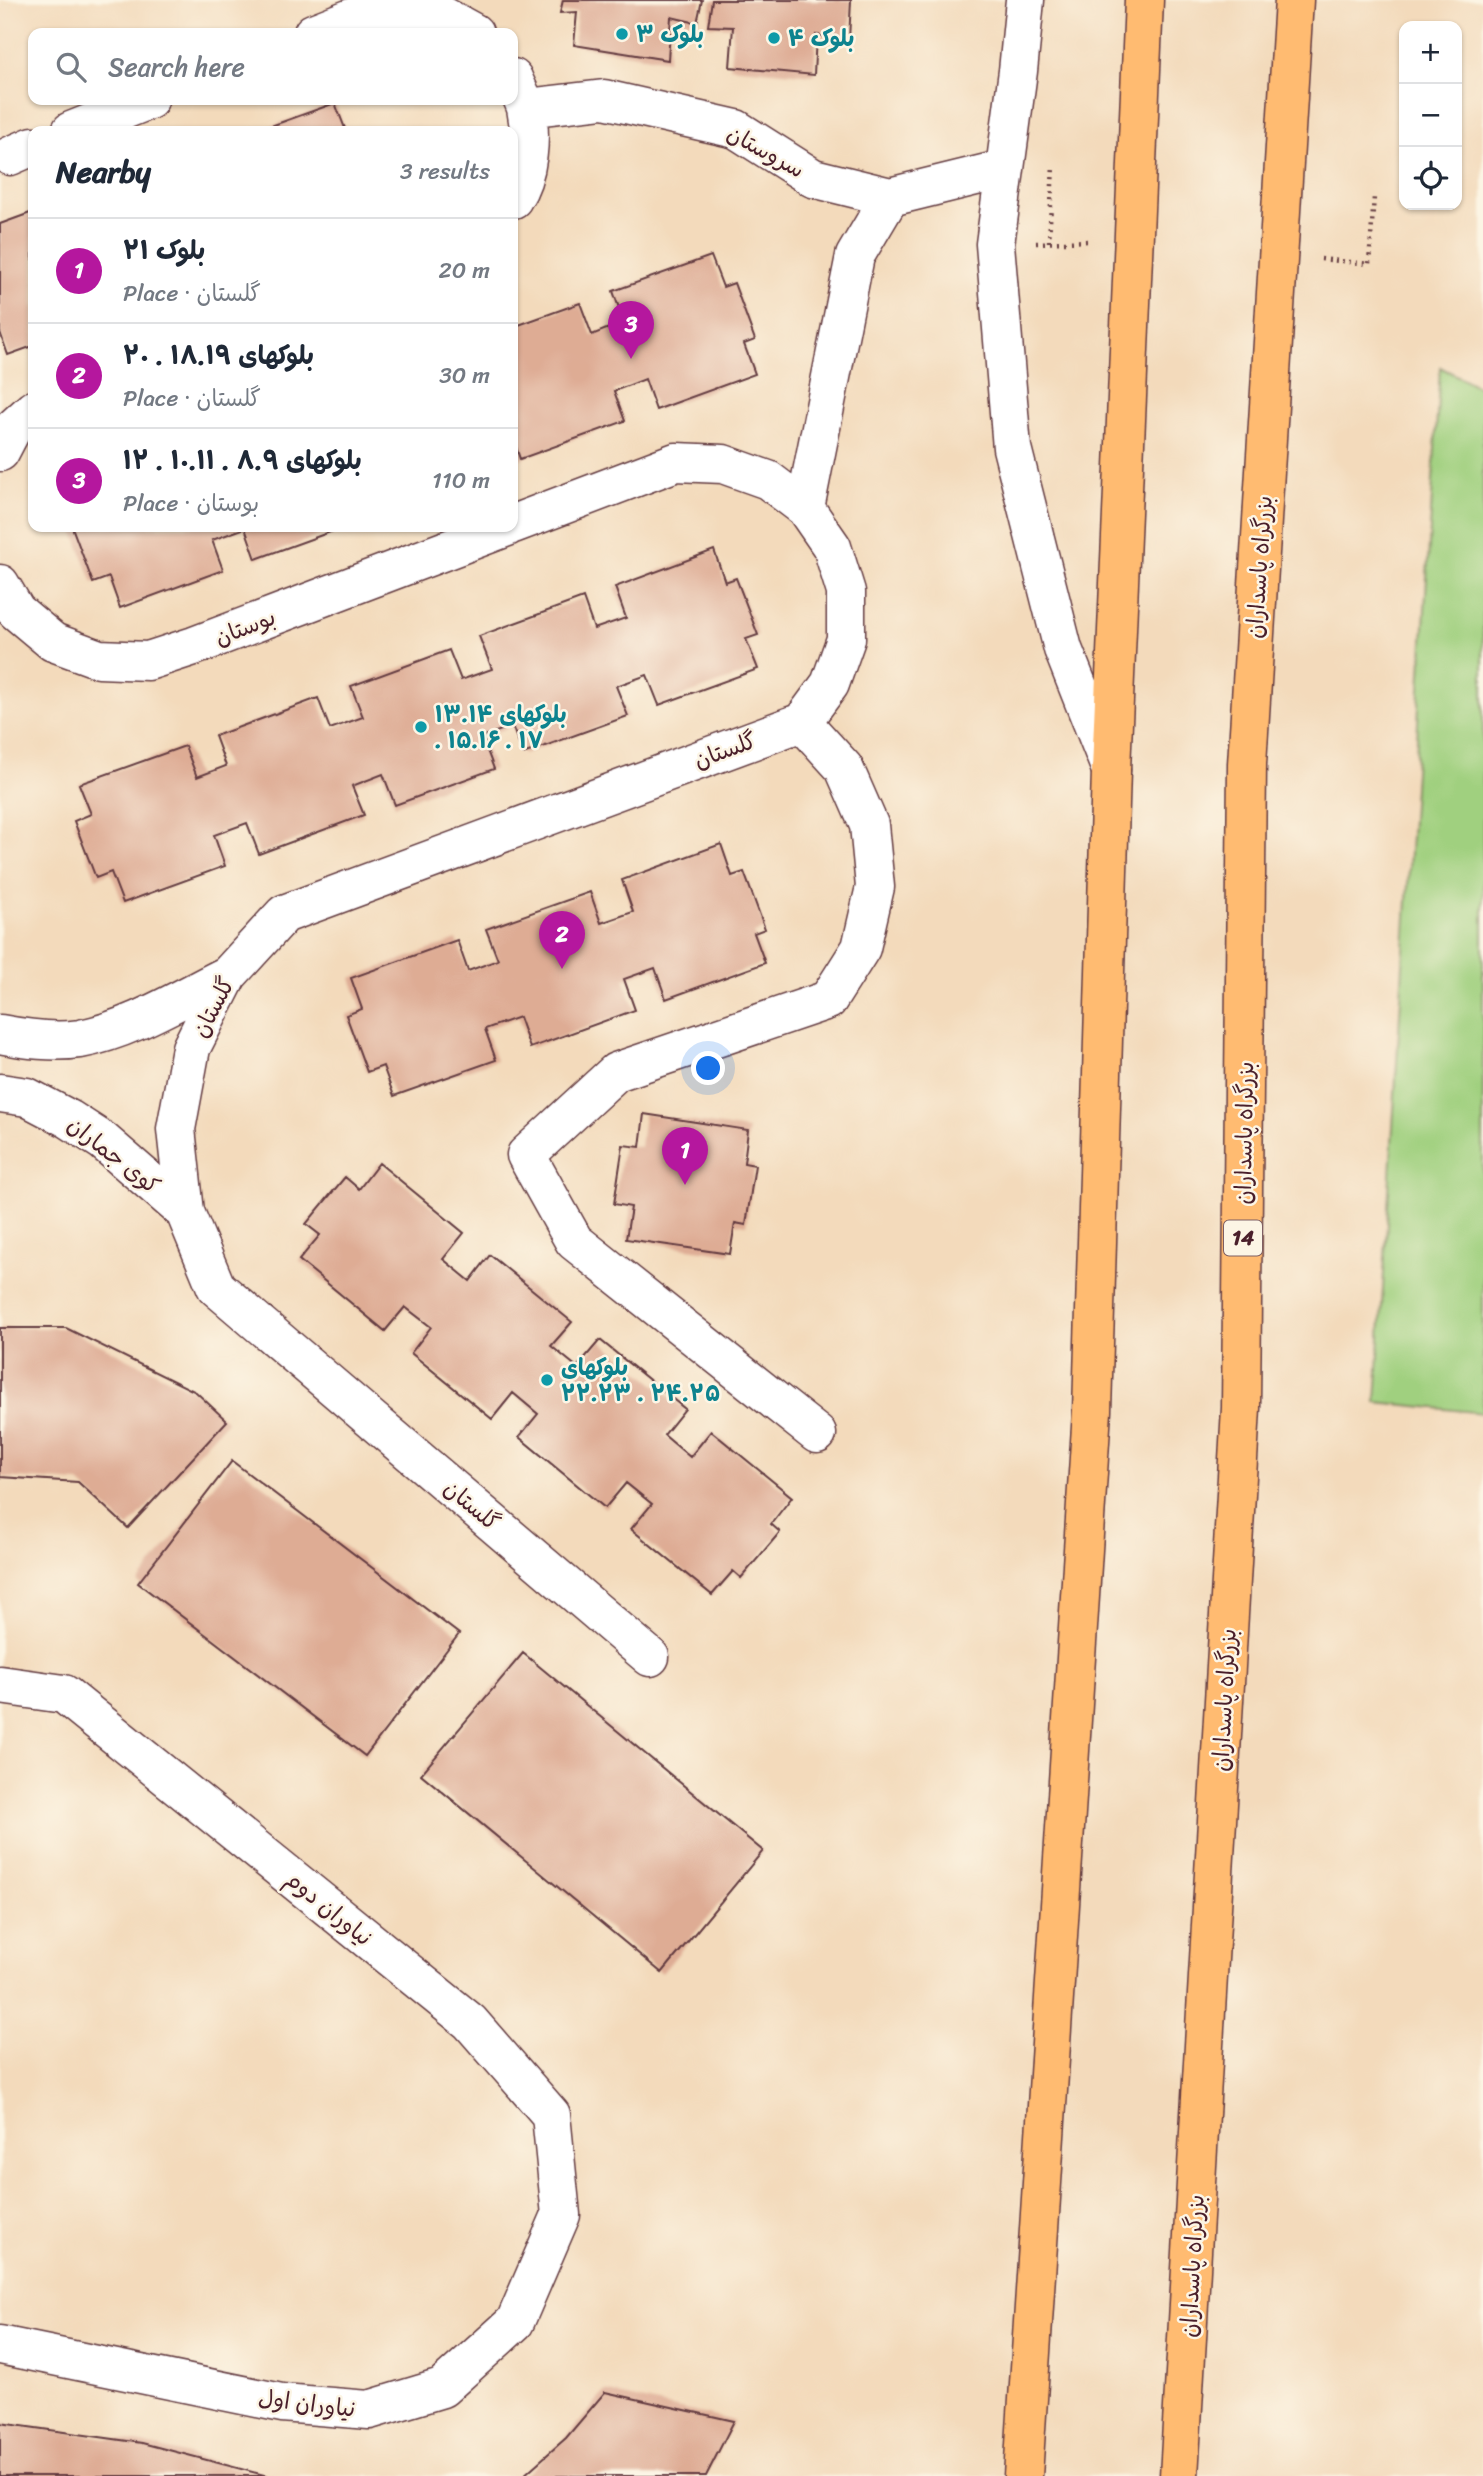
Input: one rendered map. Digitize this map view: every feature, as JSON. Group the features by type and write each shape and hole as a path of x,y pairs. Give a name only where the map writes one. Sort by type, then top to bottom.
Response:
{"highway":[{"path":"1023,2476 1092,1411 1111,770 1143,0"},
{"name":"بزرگراه پاسداران","path":"1180,2476 1241,1408 1247,764 1294,0"}],"street":[{"path":"1025,0 995,244 1012,448 1063,649 1111,770"},
{"path":"326,28 359,15 401,9 443,16 465,28"},
{"name":"سروستان","path":"518,191 528,151 519,93 604,99 736,129 813,178 890,197"},
{"path":"84,126 136,105"},
{"path":"805,508 855,256 890,197 1004,169"},
{"path":"518,522 676,462 723,464 768,480 805,508 832,547 846,592 846,639 830,684 802,722 844,768 869,825 875,887 861,948 828,1000 616,1072 526,1155 574,1241 817,1434"},
{"name":"بوستان","path":"0,584 16,611 53,642 99,659 148,661 494,532"},
{"name":"گلستان","path":"650,1657 216,1287 185,1212 176,1129 191,1048 228,975 284,914 802,722"},
{"path":"0,1034 36,1041 80,1038 128,1023 228,975"},
{"name":"کوی جماران","path":"0,1093 27,1097 69,1119 103,1141 185,1212"},
{"name":"نیاوران دوم","path":"0,1685 64,1695 470,2022 551,2115 561,2215"},
{"name":"نیاوران اول","path":"0,2345 282,2403 369,2410 442,2388 515,2322 561,2215"}],"path":[{"path":"1049,242 1053,166"},
{"path":"1368,264 1374,197"},
{"path":"995,244 1133,239"}],"green space":[{"path":"1440,367 1483,389 1483,1413 1376,1402"}],"building":[{"name":"بلوک ۳","path":"563,0 702,0 697,23 671,17 668,60 574,45 577,12 560,13"},
{"name":"بلوک ۴","path":"712,0 851,0 849,40 816,35 814,75 730,67 733,27 708,26"},
{"path":"336,105 344,126 271,126"},
{"path":"28,214 28,348 8,355 0,332 0,224"},
{"path":"711,256 723,287 734,283 755,340 744,344 755,374 656,410 645,379 614,391 625,421 520,459 518,325 580,303 592,335 624,322 613,291"},
{"path":"74,532 234,532 212,540 223,570 120,608 109,577 93,583"},
{"path":"246,532 330,532 256,559"},
{"name":"بلوکهای ۱۳.۱۴ . ۱۵.۱۶ . ۱۷","path":"714,550 725,582 736,578 758,635 746,639 758,669 659,705 647,675 616,686 628,716 523,754 512,726 482,737 494,769 395,805 383,774 352,786 364,815 259,854 247,823 214,835 225,866 123,903 111,872 96,878 74,821 91,814 79,784 185,746 197,777 226,766 215,736 318,698 330,729 363,717 351,686 449,650 461,680 492,669 479,636 583,598 594,629 626,618 615,587"},
{"path":"721,844 732,876 744,872 765,929 754,933 765,963 666,999 655,968 624,979 635,1010 530,1048 519,1017 485,1029 496,1060 394,1096 383,1066 367,1072 346,1015 362,1009 351,978 457,940 468,971 498,960 486,929 590,892 601,923 633,912 622,880"},
{"path":"644,1114 748,1130 744,1163 755,1165 746,1225 735,1223 730,1254 626,1239 631,1207 614,1204 623,1145 640,1147"},
{"name":"بلوکهای ۲۲.۲۳ . ۲۴.۲۵","path":"379,1163 464,1233 443,1259 470,1281 490,1255 572,1322 551,1346 577,1367 600,1340 685,1409 664,1435 690,1457 711,1431 792,1497 771,1524 780,1532 741,1578 733,1571 712,1595 631,1529 652,1504 626,1483 605,1508 519,1437 538,1414 513,1393 492,1419 411,1353 431,1327 405,1307 385,1331 299,1260 320,1235 306,1224 345,1177 359,1189"},
{"path":"0,1328 66,1328 196,1392 227,1421 128,1528 78,1482 0,1477"},
{"path":"232,1461 459,1634 365,1756 138,1583"},
{"path":"523,1653 763,1851 662,1973 421,1774"},
{"path":"605,2392 734,2421 706,2476 523,2476 566,2438"},
{"path":"0,2423 142,2443 268,2476 0,2476"}],"place":[{"name":"بلوک ۳","path":"622,34"},
{"name":"بلوک ۴","path":"774,38"},
{"name":"بلوکهای ۸.۹ . ۱۰.۱۱ . ۱۲","path":"631,359"},
{"name":"بلوکهای ۱۳.۱۴ . ۱۵.۱۶ . ۱۷","path":"421,727"},
{"name":"بلوکهای ۱۸.۱۹ . ۲۰","path":"562,969"},
{"name":"بلوک ۲۱","path":"685,1185"},
{"name":"بلوکهای ۲۲.۲۳ . ۲۴.۲۵","path":"547,1380"}]}
